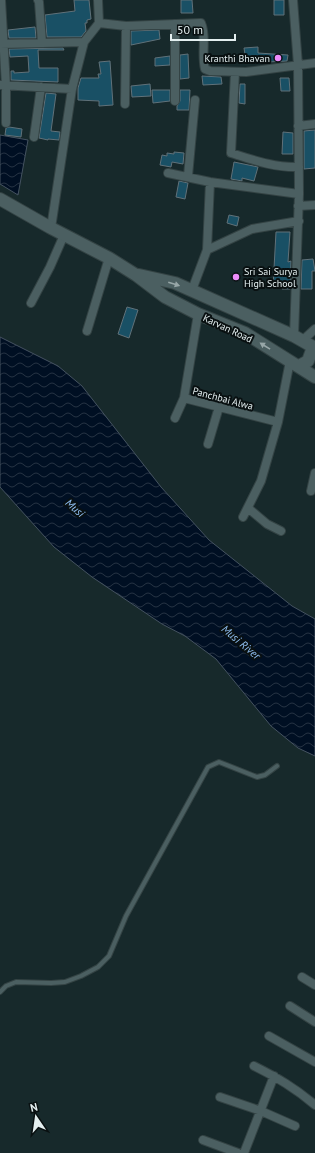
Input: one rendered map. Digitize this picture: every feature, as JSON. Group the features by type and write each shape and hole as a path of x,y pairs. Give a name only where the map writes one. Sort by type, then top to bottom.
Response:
{"street":[{"path":"1,0 3,86 6,123"},
{"path":"38,0 42,42"},
{"path":"51,228 72,89 84,42 99,23 98,0"},
{"path":"293,0 298,65 298,338 315,329"},
{"path":"99,23 126,26 201,23 203,32 205,69 210,71 246,72 315,63"},
{"path":"175,24 175,100"},
{"path":"125,104 126,26"},
{"path":"2,44 84,42"},
{"path":"235,72 231,153 262,163 283,167 299,167"},
{"path":"3,86 72,89"},
{"path":"34,137 41,87"},
{"path":"188,176 195,100"},
{"path":"298,126 315,124"},
{"path":"168,173 188,176 210,182 299,194"},
{"path":"192,290 207,250 210,182"},
{"name":"Karvan Road","path":"0,199 51,228 109,258 136,275 165,297 198,314 245,334 294,363 308,361 314,348 298,338 175,283 136,275"},
{"path":"298,206 315,205"},
{"path":"207,250 252,229 298,221"},
{"path":"31,303 64,235"},
{"path":"87,331 109,258"},
{"name":"Panchbai Alwa","path":"198,314 184,398 278,422"},
{"path":"243,517 261,480 294,363 315,377"},
{"path":"174,418 184,398"},
{"path":"208,444 219,407"},
{"path":"311,491 315,473"},
{"path":"248,508 267,524 281,531"},
{"path":"302,978 315,985"},
{"path":"290,1006 315,1022"},
{"path":"268,1036 315,1062"},
{"path":"254,1066 296,1089 315,1105"},
{"path":"244,1153 274,1076"},
{"path":"220,1097 261,1111 296,1126"},
{"path":"203,1140 238,1153"}],"lane":[{"path":"0,992 6,986 16,982 65,982 81,976 98,966 109,956 126,916 208,767 219,762 256,777 265,775 277,766"}],"water":[{"path":"0,135 28,140 18,195 0,184"},
{"path":"0,337 58,366 82,386 161,487 209,540 292,606 315,619 315,756 298,748 271,726 216,659 185,636 162,624 92,577 54,547 0,487"}],"building":[{"path":"74,0 89,0 91,19 87,20 87,23 85,23 86,31 81,37 47,37 45,15 75,11"},
{"path":"181,0 192,0 193,13 181,13"},
{"path":"274,0 284,0 284,15 274,15"},
{"path":"35,27 36,38 9,38 8,30"},
{"path":"159,30 160,39 131,45 131,31"},
{"path":"258,47 258,53 288,55 287,61 268,62 268,59 246,61 244,48"},
{"path":"63,48 64,50 38,50 39,68 58,68 58,82 11,80 11,71 14,71 14,73 29,72 28,56 10,57 9,49"},
{"path":"188,54 189,78 180,79 180,55"},
{"path":"170,56 170,65 155,66 155,58"},
{"path":"110,61 113,105 99,106 99,101 78,100 78,88 81,78 99,78 98,74 101,74 99,62"},
{"path":"202,76 221,77 222,84 203,85"},
{"path":"280,78 289,78 290,91 281,91"},
{"path":"150,84 151,96 132,97 131,86"},
{"path":"240,84 245,84 245,104 239,103"},
{"path":"152,90 170,90 170,101 153,103"},
{"path":"180,90 190,90 189,110 177,110 177,106 180,101"},
{"path":"46,93 56,94 51,131 60,132 59,140 39,138"},
{"path":"6,128 22,129 21,137 5,135"},
{"path":"315,130 315,168 304,169 304,131"},
{"path":"283,132 293,133 293,154 282,154"},
{"path":"174,152 184,153 183,164 172,162 171,167 160,165 162,155 167,156 167,153 174,154"},
{"path":"234,162 258,167 254,181 242,178 242,181 231,179"},
{"path":"179,181 188,183 185,199 176,197"},
{"path":"229,215 239,217 237,226 227,223"},
{"path":"276,232 290,232 288,262 291,261 290,289 273,287"},
{"path":"313,259 315,271 312,271 312,289 301,289 302,260"},
{"path":"127,307 138,310 129,338 118,334"}],"place":[{"name":"Kranthi Bhavan","path":"278,58"},
{"name":"Sri Sai Surya High School","path":"236,277"}],"water label":[{"name":"Musi","path":"75,508"},
{"name":"Musi River","path":"241,642"}]}
